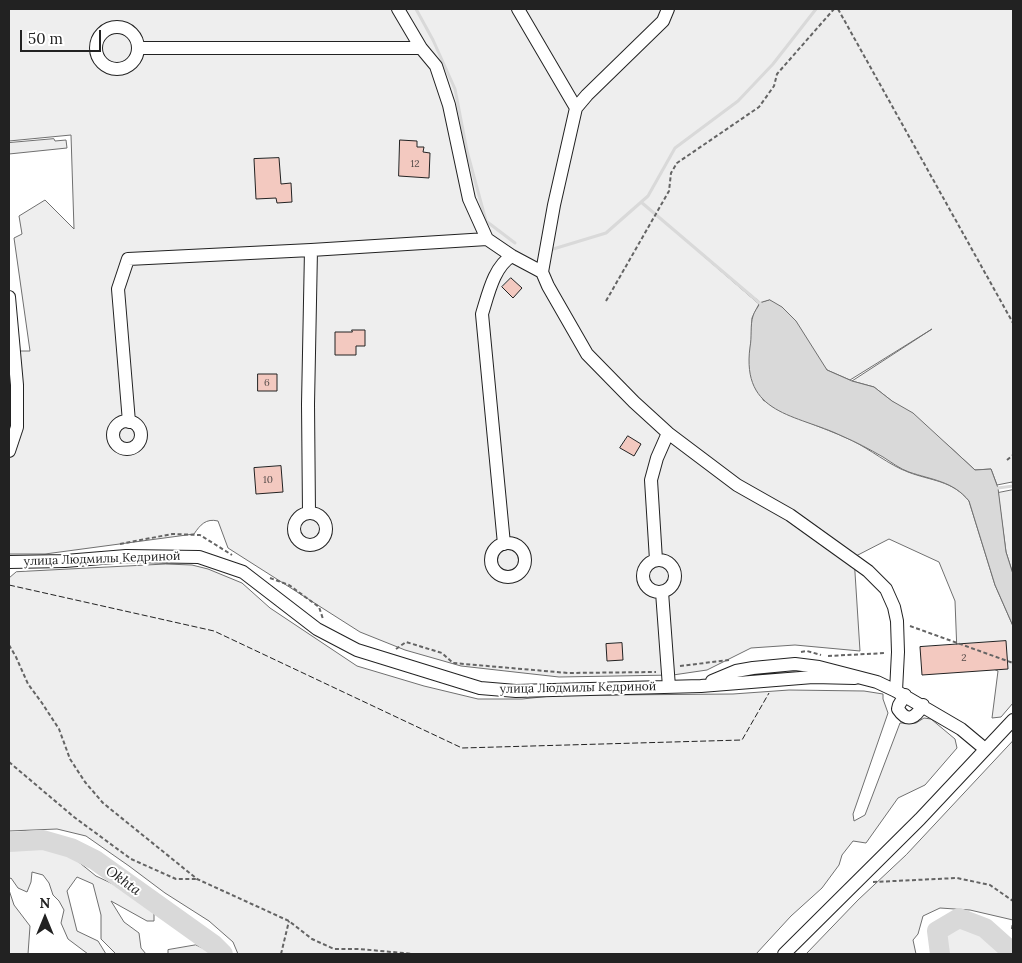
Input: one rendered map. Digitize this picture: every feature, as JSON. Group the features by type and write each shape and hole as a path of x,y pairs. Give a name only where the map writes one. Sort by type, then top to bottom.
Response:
{"street":[{"path":"398,9 421,48 436,66 449,105 469,199 486,239 542,272"},
{"path":"518,9 576,108"},
{"path":"668,9 663,21 593,88 576,108 554,205 542,272 587,354 634,402 668,433 737,485 790,515 868,571 886,589 894,607 897,621 901,693"},
{"path":"139,48 421,48"},
{"path":"129,422 118,289 128,259 486,239"},
{"path":"309,513 308,404 311,250"},
{"path":"504,544 482,314 498,272 505,260 512,256"},
{"path":"9,298 17,385 17,427 9,451"},
{"path":"656,560 651,480 657,458 668,433"},
{"name":"улица Людмилы Кедриной","path":"9,562 65,561 126,556 199,557 243,572 317,629 356,650 480,688 516,691 701,686 736,671 753,668 795,664 818,666 855,678 877,682 901,693 961,729 985,749"},
{"path":"656,560 666,562 673,569 675,578 670,588 662,592 652,591 645,584 643,574 647,565 656,560"},
{"path":"662,592 669,687"},
{"path":"784,954 856,884 1013,720"}],"path":[{"path":"606,301 670,191 671,173 677,163 759,107 774,86 777,74 834,9"},
{"path":"838,9 1013,323"},
{"path":"1007,460 1013,455"},
{"path":"113,545 172,534 200,535 234,556"},
{"path":"267,577 289,584 319,607 323,619 330,622"},
{"path":"897,621 1013,663"},
{"path":"395,650 406,642 442,653 453,663 558,672 668,672 680,666 729,660"},
{"path":"9,645 28,684 59,729 70,758 85,782 103,803 197,879 288,921 312,939 334,950 359,949 414,954"},
{"path":"798,652 807,651 828,656 898,652"},
{"path":"9,762 74,817 131,859 176,879 197,879"},
{"path":"868,882 958,878 990,885 1013,901 1013,907"},
{"path":"281,954 288,921"},
{"path":"1012,929 1013,923"},
{"path":"531,954 545,954"}],"shaded area":[{"path":"9,9 1013,9 1013,486 1012,482 997,485 991,469 975,470 949,446 874,387 852,381 932,329 850,380 827,370 770,300 761,303 700,253 759,304 752,318 752,336 763,400 795,417 851,440 901,469 948,485 956,489 969,501 995,585 1013,626 1013,703 1001,717 992,718 998,671 957,653 955,601 939,562 889,539 854,557 860,651 795,645 751,648 707,670 673,675 559,677 461,666 405,650 360,632 228,548 218,521 214,520 204,523 194,534 45,554 9,554 9,327 18,351 30,351 14,238 22,234 19,216 45,200 74,229 71,135 9,141"},
{"path":"54,139 55,141 66,140 67,148 9,154 9,143"},
{"path":"770,300 782,307 796,321 827,370 852,381 874,387 892,401 913,413 975,470 991,469 998,488 1006,552 1013,574 1013,626 995,585 969,501 963,494 942,482 902,469 847,438 775,409 763,399 754,387 749,369 752,320 760,303"},
{"path":"1013,490 1013,574 1006,552 998,493"},
{"path":"166,564 192,565 208,569 242,583 270,608 357,666 424,686 478,699 522,699 571,694 733,694 789,690 864,691 883,694 888,713 853,814 854,821 865,815 900,723 916,723 924,718 931,719 955,739 957,748 925,785 898,798 866,843 853,841 842,855 839,865 822,888 791,916 756,954 238,954 233,942 209,921 165,893 86,836 57,829 9,831 9,578 16,572"},
{"path":"1013,741 1013,920 970,910 940,908 923,916 918,934 913,940 916,954 806,954 858,900 906,855"},
{"path":"35,847 54,849 70,855 96,876 134,894 154,910 154,921 147,921 111,901 124,922 139,933 141,948 146,954 116,954 101,939 101,915 93,884 77,877 67,891 77,931 98,941 106,954 88,954 68,939 61,923 64,910 53,895 49,883 43,875 32,872 27,892 18,888 11,878 9,879 9,848"},
{"path":"9,890 14,905 30,926 28,954 9,954"},
{"path":"960,926 980,934 1003,954 948,954 945,933"},
{"path":"196,945 215,954 168,954 168,950"}],"building":[{"path":"400,140 417,141 417,147 424,147 423,152 430,153 429,178 399,176"},
{"path":"279,158 281,184 291,183 292,202 277,203 276,198 256,199 254,159"},
{"path":"511,278 522,288 513,298 502,287"},
{"path":"352,330 365,330 365,346 356,346 356,355 335,355 335,332 352,332"},
{"path":"258,374 277,374 277,391 258,391"},
{"path":"628,436 641,444 634,456 620,448"},
{"path":"281,466 283,492 256,494 254,468"},
{"path":"1006,641 1008,669 922,675 920,647"},
{"path":"622,643 623,660 607,661 606,644"}],"waterway":[{"path":"416,9 433,40 455,89 467,151 486,221 515,243"},
{"path":"550,250 606,233 648,196 675,148 738,101 773,64 816,9"},
{"path":"641,202 762,305"},
{"path":"998,488 1013,486"},
{"name":"Okhta","path":"9,842 43,840 71,848 95,860 214,945 223,954"},
{"name":"Okhta","path":"940,954 937,931 959,918 985,928 1013,953"}],"fence":[{"path":"9,585 214,631 462,748 742,740 769,693"}]}
